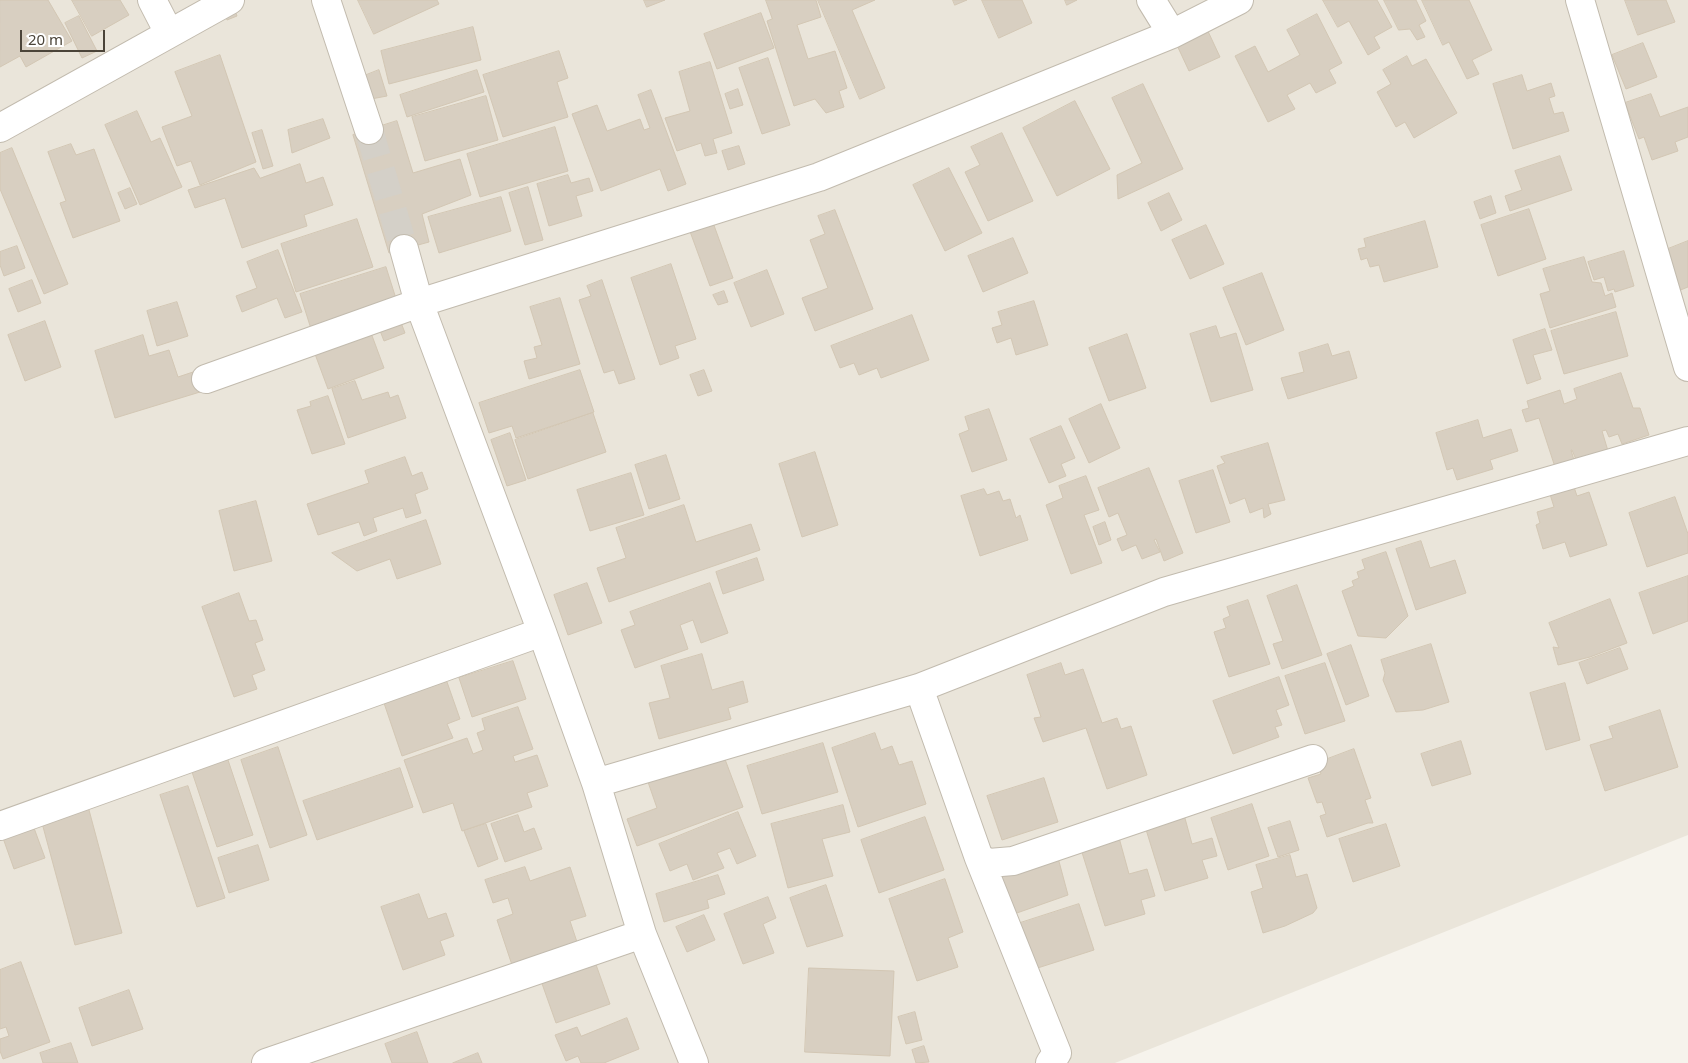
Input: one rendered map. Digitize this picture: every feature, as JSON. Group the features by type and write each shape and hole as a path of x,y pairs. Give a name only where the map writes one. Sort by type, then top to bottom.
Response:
{"street":[{"path":"152,0 169,33"},
{"path":"0,128 230,0"},
{"path":"326,0 369,130"},
{"path":"1151,0 1172,34"},
{"path":"206,379 419,302 819,177 1172,34 1239,0"},
{"path":"1580,0 1688,367"},
{"path":"404,250 419,302 596,783 642,934 694,1063"},
{"path":"596,783 919,688 1164,592 1688,440"},
{"path":"0,826 542,632"},
{"path":"919,688 979,858 1057,1053 1050,1063"},
{"path":"979,858 989,863 1013,860 1314,759"},
{"path":"266,1063 642,934"}],"shaded area":[{"path":"0,0 1688,0 1688,835 1115,1063 0,1063"}],"building":[{"path":"0,0 48,0 72,41 26,67 20,56 0,67"},
{"path":"72,0 120,0 129,15 92,36"},
{"path":"358,0 437,0 439,4 374,34"},
{"path":"644,0 665,0 647,7"},
{"path":"766,0 816,0 821,17 797,25 808,59 835,51 847,88 839,91 844,107 826,113 815,99 794,106 767,21 772,19"},
{"path":"818,0 875,0 852,10 885,88 860,99"},
{"path":"953,0 967,0 955,5"},
{"path":"982,0 1022,0 1032,23 999,38"},
{"path":"1065,0 1077,0 1067,5"},
{"path":"1323,0 1377,0 1392,27 1374,37 1380,48 1368,55 1349,21 1338,27"},
{"path":"1384,0 1416,0 1426,21 1419,25 1425,37 1417,40 1410,29 1399,30"},
{"path":"1422,0 1469,0 1492,50 1472,60 1479,74 1467,79 1449,42 1443,45"},
{"path":"1625,0 1666,0 1675,22 1638,35"},
{"path":"234,8 237,16 227,20 224,11"},
{"path":"761,13 774,48 717,69 704,34"},
{"path":"1317,14 1342,63 1329,70 1336,83 1316,93 1310,83 1287,95 1295,109 1268,122 1235,56 1255,46 1268,72 1300,55 1287,30"},
{"path":"79,16 97,51 82,58 65,23"},
{"path":"473,27 481,60 389,84 381,51"},
{"path":"1206,27 1220,57 1189,71 1175,41"},
{"path":"1643,43 1657,77 1626,89 1612,55"},
{"path":"559,51 568,78 557,82 568,117 503,137 483,75"},
{"path":"220,55 256,162 200,185 191,161 177,166 162,127 192,116 175,72"},
{"path":"1407,56 1412,66 1426,59 1457,113 1414,138 1405,122 1396,127 1377,92 1391,84 1383,70"},
{"path":"768,58 790,125 762,134 739,68"},
{"path":"710,62 732,133 713,139 717,153 705,156 701,143 677,151 665,118 690,111 679,72"},
{"path":"379,70 387,96 371,99 364,76"},
{"path":"477,70 484,92 407,117 400,95"},
{"path":"1522,75 1527,91 1551,83 1555,96 1549,98 1554,114 1563,112 1569,131 1513,149 1493,84"},
{"path":"1143,84 1183,169 1118,199 1117,175 1142,163 1112,98"},
{"path":"738,89 743,105 730,109 725,94"},
{"path":"651,90 686,184 668,191 660,169 601,191 572,114 597,105 607,131 640,119 644,130 650,128 638,95"},
{"path":"1651,94 1660,117 1688,107 1688,137 1675,142 1678,151 1652,160 1644,137 1639,139 1625,103"},
{"path":"486,96 498,140 425,161 412,117"},
{"path":"1075,101 1110,169 1057,196 1023,128"},
{"path":"137,111 151,142 160,138 182,187 140,205 105,125"},
{"path":"323,119 330,138 292,153 288,130"},
{"path":"397,121 413,173 460,159 471,195 422,214 429,242 389,253 353,135"},
{"path":"555,127 568,171 480,197 467,154"},
{"path":"262,130 273,166 263,169 252,133"},
{"path":"1002,133 1033,201 988,221 965,172 980,165 971,147"},
{"path":"71,144 76,155 94,149 120,221 73,238 60,203 66,201 48,152"},
{"path":"739,146 745,164 728,170 722,151"},
{"path":"12,148 68,284 44,294 0,189 0,153"},
{"path":"1560,156 1572,190 1510,211 1505,196 1522,190 1515,171"},
{"path":"300,164 306,183 323,177 333,205 304,215 307,226 242,248 225,198 195,208 188,190 254,168 260,178"},
{"path":"949,168 982,233 945,251 913,185"},
{"path":"568,175 571,183 589,178 593,191 576,196 582,216 549,226 537,184"},
{"path":"528,187 543,240 525,245 509,193"},
{"path":"130,188 137,204 125,209 118,193"},
{"path":"1169,193 1182,220 1161,231 1148,203"},
{"path":"1491,196 1496,213 1480,219 1474,202"},
{"path":"501,197 511,231 439,253 428,217"},
{"path":"1529,209 1546,259 1498,276 1481,225"},
{"path":"835,210 873,309 815,331 802,298 828,288 810,240 825,234 818,216"},
{"path":"711,217 733,278 710,286 688,226"},
{"path":"357,219 373,267 296,292 281,244"},
{"path":"1425,221 1438,267 1384,282 1379,265 1370,267 1367,258 1361,260 1358,249 1366,247 1364,239"},
{"path":"1206,225 1224,264 1190,279 1172,240"},
{"path":"1013,238 1028,273 983,292 968,256"},
{"path":"1688,241 1688,287 1678,291 1663,251"},
{"path":"17,246 25,268 4,276 0,265 0,252"},
{"path":"278,250 302,312 285,318 277,298 242,312 236,296 257,288 247,262"},
{"path":"1624,251 1634,286 1615,292 1614,289 1608,291 1604,277 1594,280 1588,262"},
{"path":"1584,257 1592,282 1601,283 1605,296 1612,293 1616,307 1550,328 1540,294 1550,291 1543,269"},
{"path":"671,264 696,339 675,346 679,358 660,365 631,278"},
{"path":"386,267 398,305 312,332 300,294"},
{"path":"767,270 784,314 751,327 734,283"},
{"path":"1262,273 1284,330 1246,345 1223,288"},
{"path":"32,280 41,303 18,312 9,289"},
{"path":"602,280 635,379 619,384 614,370 604,373 579,300 591,296 587,286"},
{"path":"724,291 728,302 718,305 713,295"},
{"path":"560,298 580,364 529,379 524,361 537,358 534,347 542,345 530,307"},
{"path":"1034,301 1048,345 1016,355 1011,338 997,343 992,328 1002,325 998,312"},
{"path":"177,302 188,336 157,346 147,311"},
{"path":"1616,312 1628,356 1564,374 1551,331"},
{"path":"912,315 929,360 881,378 877,368 859,375 854,363 840,368 831,346"},
{"path":"400,320 405,333 384,341 379,328"},
{"path":"45,321 61,367 25,381 8,335"},
{"path":"1216,326 1220,338 1236,333 1253,390 1211,402 1190,334"},
{"path":"1545,329 1552,350 1533,355 1541,379 1527,384 1513,340"},
{"path":"371,333 384,368 328,389 315,354"},
{"path":"1127,334 1146,388 1109,401 1089,348"},
{"path":"143,335 149,356 169,350 178,377 193,372 200,392 115,418 95,351"},
{"path":"1328,344 1332,356 1349,351 1357,378 1288,399 1281,378 1304,372 1299,353"},
{"path":"580,370 594,412 516,438 512,426 489,433 479,403"},
{"path":"704,370 712,391 698,396 690,375"},
{"path":"1621,373 1633,408 1640,408 1649,435 1622,444 1618,434 1609,437 1606,430 1602,431 1608,451 1577,462 1571,450 1574,460 1555,467 1539,418 1526,422 1522,410 1529,408 1527,401 1560,390 1564,404 1577,399 1574,389"},
{"path":"355,381 362,400 388,392 390,398 398,395 406,418 348,438 332,389"},
{"path":"328,396 345,444 312,454 297,410 311,406 310,402"},
{"path":"1101,404 1120,448 1089,463 1069,419"},
{"path":"989,409 1007,460 972,472 959,434 969,430 965,417"},
{"path":"593,413 606,452 528,479 515,440"},
{"path":"1478,420 1483,438 1511,429 1518,451 1490,460 1493,469 1457,480 1453,468 1447,470 1436,433"},
{"path":"1061,426 1075,458 1061,464 1066,476 1049,483 1030,439"},
{"path":"510,433 526,480 507,486 491,440"},
{"path":"1268,443 1285,500 1268,504 1271,514 1264,518 1263,508 1250,513 1245,498 1230,504 1217,466 1225,463 1221,457"},
{"path":"815,452 838,525 802,537 779,464"},
{"path":"666,455 680,499 649,509 635,465"},
{"path":"405,457 412,476 422,472 428,489 415,494 421,513 406,518 403,508 373,518 377,531 364,536 359,522 318,535 307,504 369,483 365,471"},
{"path":"1149,468 1183,553 1164,561 1156,539 1154,540 1160,552 1142,559 1136,545 1122,551 1117,539 1127,535 1118,513 1109,517 1098,488"},
{"path":"1213,470 1230,522 1196,533 1179,481"},
{"path":"631,473 644,515 590,531 577,490"},
{"path":"1086,476 1099,510 1084,515 1102,563 1071,574 1046,505 1063,498 1059,486"},
{"path":"1573,484 1577,496 1589,492 1607,545 1570,557 1565,542 1543,549 1536,525 1540,523 1537,512 1554,507 1549,491"},
{"path":"984,489 987,495 999,491 1003,501 1010,499 1016,518 1020,515 1028,540 980,556 961,496"},
{"path":"1675,497 1688,534 1688,553 1647,567 1629,513"},
{"path":"256,501 272,561 234,571 219,511"},
{"path":"684,505 696,542 751,524 760,550 609,602 597,568 626,558 616,528"},
{"path":"426,520 441,564 397,579 390,559 357,571 332,553"},
{"path":"1105,522 1111,540 1099,545 1093,527"},
{"path":"1421,541 1430,568 1455,560 1466,593 1416,610 1396,549"},
{"path":"1386,552 1408,616 1386,638 1358,636 1342,591 1354,586 1352,581 1359,578 1357,572 1365,569 1362,560"},
{"path":"757,558 764,580 723,594 716,572"},
{"path":"1688,576 1688,621 1653,634 1639,593"},
{"path":"587,583 602,623 568,635 554,595"},
{"path":"710,583 728,633 701,643 693,620 680,625 688,649 635,668 621,630 635,625 630,612"},
{"path":"1297,585 1322,655 1282,669 1273,644 1283,641 1267,596"},
{"path":"239,593 249,621 256,620 263,640 255,643 265,670 252,675 257,689 234,697 202,607"},
{"path":"1610,599 1627,643 1590,657 1558,665 1553,647 1559,648 1549,623"},
{"path":"1248,600 1270,664 1229,677 1214,632 1226,628 1223,619 1230,616 1227,607"},
{"path":"1431,644 1449,702 1423,710 1396,712 1383,680 1385,673 1381,660"},
{"path":"1351,645 1369,696 1346,705 1327,654"},
{"path":"1620,648 1628,669 1587,684 1579,663"},
{"path":"702,654 712,690 743,681 748,702 728,708 731,719 659,739 649,703 670,698 661,666"},
{"path":"513,661 526,699 472,717 459,678"},
{"path":"1061,663 1065,675 1083,669 1102,723 1117,718 1121,729 1131,726 1147,775 1107,789 1086,728 1043,742 1034,718 1041,717 1027,675"},
{"path":"1325,663 1345,721 1305,734 1285,676"},
{"path":"1279,677 1289,705 1276,710 1282,725 1275,727 1279,737 1233,754 1213,701"},
{"path":"447,682 460,719 447,724 453,738 402,756 384,703"},
{"path":"1565,683 1580,740 1546,750 1530,693"},
{"path":"518,707 533,749 513,756 515,762 537,755 548,786 527,793 532,807 462,831 453,803 423,813 404,760 467,738 473,754 483,750 477,733 485,730 482,719"},
{"path":"1660,710 1678,767 1605,791 1590,745 1613,738 1609,727"},
{"path":"875,733 881,750 892,746 899,765 912,761 926,804 858,827 832,748"},
{"path":"1461,741 1471,774 1432,786 1421,754"},
{"path":"823,743 838,792 762,814 747,766"},
{"path":"278,747 307,835 270,848 241,760"},
{"path":"1354,749 1371,798 1365,800 1373,823 1327,837 1320,816 1326,814 1322,802 1317,803 1308,778 1321,774 1317,763"},
{"path":"723,754 743,807 637,846 627,819 657,808 648,782"},
{"path":"228,760 253,835 217,847 192,772"},
{"path":"400,768 413,807 317,840 303,801"},
{"path":"1044,778 1058,822 1002,840 987,796"},
{"path":"188,786 225,898 197,907 160,795"},
{"path":"1252,804 1269,856 1228,870 1211,818"},
{"path":"843,805 850,832 822,839 833,876 788,888 771,824"},
{"path":"89,810 122,933 75,945 42,823"},
{"path":"1183,811 1192,844 1212,838 1217,856 1202,860 1208,878 1165,891 1144,823"},
{"path":"738,812 756,856 737,864 730,848 717,853 724,868 693,880 687,864 670,871 659,844"},
{"path":"518,815 524,832 534,828 542,849 505,862 491,824"},
{"path":"925,817 944,870 879,893 861,840"},
{"path":"1290,821 1299,850 1278,857 1268,828"},
{"path":"486,824 498,859 478,867 464,831"},
{"path":"1386,824 1400,866 1353,882 1339,839"},
{"path":"34,828 45,858 14,869 3,838"},
{"path":"1118,834 1129,874 1147,869 1155,896 1141,900 1145,914 1105,926 1080,846"},
{"path":"258,845 269,880 229,893 218,858"},
{"path":"1057,854 1068,895 1014,914 998,874"},
{"path":"1290,855 1296,877 1307,874 1317,908 1313,913 1285,926 1263,933 1251,892 1263,888 1256,865"},
{"path":"525,867 530,881 570,867 586,916 570,921 578,945 513,968 497,920 513,914 508,898 493,903 485,880"},
{"path":"718,875 725,894 707,900 709,908 664,922 656,894"},
{"path":"945,879 963,932 948,938 958,967 917,981 889,899"},
{"path":"826,885 843,936 807,947 790,898"},
{"path":"419,894 428,919 446,913 454,936 440,941 445,955 403,970 381,907"},
{"path":"768,897 776,918 763,924 774,953 743,964 724,914"},
{"path":"1079,904 1094,950 1025,972 1011,926"},
{"path":"704,915 715,940 687,952 676,927"},
{"path":"594,959 610,1004 556,1023 540,978"},
{"path":"21,962 50,1042 3,1059 0,1051 0,1039 9,1036 6,1027 0,1029 0,970"},
{"path":"809,968 894,971 890,1056 805,1052"},
{"path":"129,990 143,1029 92,1046 79,1008"},
{"path":"915,1012 922,1040 906,1044 898,1017"},
{"path":"627,1018 639,1049 604,1063 581,1063 578,1056 566,1061 555,1035 577,1027 581,1036"},
{"path":"417,1032 428,1063 392,1063 385,1044"},
{"path":"71,1043 78,1063 43,1063 40,1053"},
{"path":"924,1046 929,1062 916,1063 912,1050"},
{"path":"478,1053 482,1063 453,1063"}],"tunnel":[{"path":"369,130 404,249"}]}
